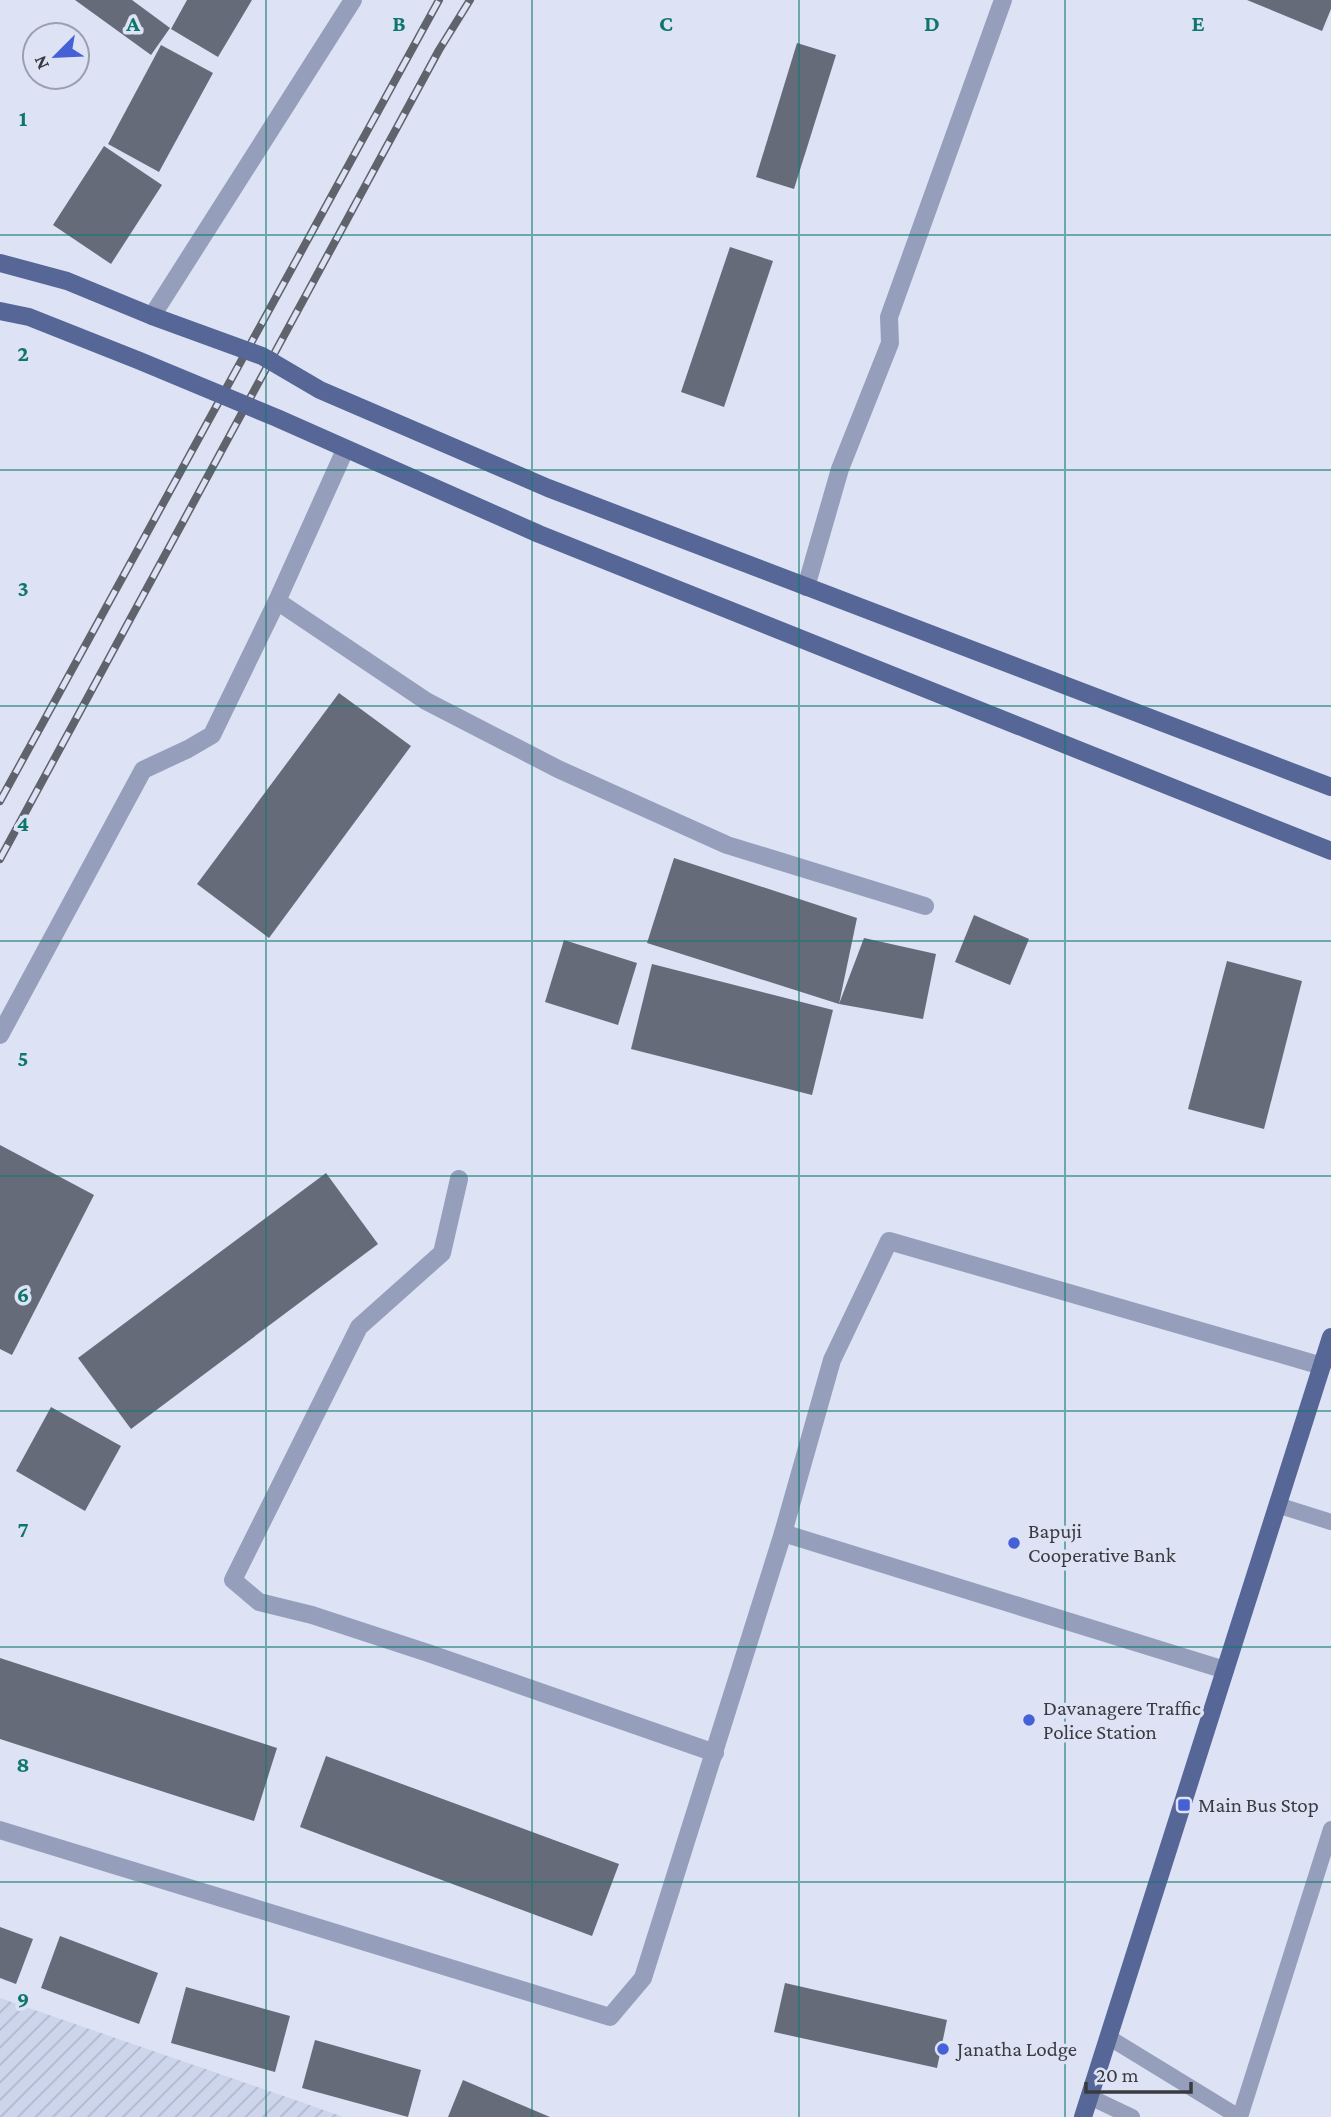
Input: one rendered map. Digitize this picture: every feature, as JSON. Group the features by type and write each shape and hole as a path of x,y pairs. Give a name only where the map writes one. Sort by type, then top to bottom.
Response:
{"main road":[{"path":"0,263 67,281 152,316 262,356 320,390 548,488 1331,787"},
{"path":"0,311 29,317 78,336 277,418 539,534 1331,851"},
{"path":"1083,2117 1331,1337"}],"street":[{"path":"152,316 353,0"},
{"path":"806,587 840,469 890,343 889,317 1003,0"},
{"path":"0,1035 143,770 212,735 277,601 345,450"},
{"path":"277,601 426,701 558,769 727,845 925,906"},
{"path":"459,1179 442,1253 359,1327 233,1580 259,1602 312,1615 428,1653 715,1753"},
{"path":"0,1830 610,2017 643,1978 783,1533 832,1360 889,1241 1322,1366"},
{"path":"783,1533 1225,1670"}],"lane":[{"path":"1277,1505 1331,1522"},
{"path":"1108,2037 1240,2117 1331,1829"},
{"path":"1090,2097 1132,2117"}],"shaded area":[{"path":"0,1998 344,2117 0,2117"}],"building":[{"path":"75,0 132,0 170,28 151,55"},
{"path":"187,0 252,0 218,57 171,29"},
{"path":"1247,0 1331,0 1331,9 1322,31"},
{"path":"797,43 836,55 794,189 756,177"},
{"path":"161,45 213,73 159,172 108,144"},
{"path":"104,146 162,185 111,264 53,225"},
{"path":"730,247 773,261 724,407 681,392"},
{"path":"339,693 411,746 269,938 197,884"},
{"path":"674,858 857,918 839,1004 647,943"},
{"path":"974,915 1029,939 1010,985 955,962"},
{"path":"864,938 936,954 923,1019 839,1004"},
{"path":"564,940 637,963 618,1025 545,1002"},
{"path":"1227,961 1302,981 1264,1129 1188,1109"},
{"path":"652,964 833,1010 812,1095 631,1049"},
{"path":"0,1145 94,1195 12,1355 0,1349"},
{"path":"326,1173 378,1244 131,1429 78,1358"},
{"path":"51,1407 121,1446 85,1511 16,1471"},
{"path":"0,1658 277,1748 254,1821 0,1739"},
{"path":"326,1756 619,1864 592,1936 300,1827"},
{"path":"0,1927 33,1939 16,1984 0,1978"},
{"path":"60,1936 158,1973 139,2024 41,1988"},
{"path":"785,1983 947,2020 937,2068 774,2032"},
{"path":"186,1987 290,2016 275,2072 171,2043"},
{"path":"315,2040 421,2070 408,2117 302,2088"},
{"path":"463,2080 550,2117 448,2117"}],"railway":[{"path":"0,801 439,0"},
{"path":"0,859 439,50 470,0"}],"place":[{"name":"Bapuji Cooperative Bank","path":"1014,1543"},
{"name":"Davanagere Traffic Police Station","path":"1029,1720"},
{"name":"Main Bus Stop","path":"1184,1805"},
{"name":"Janatha Lodge","path":"943,2049"}]}
